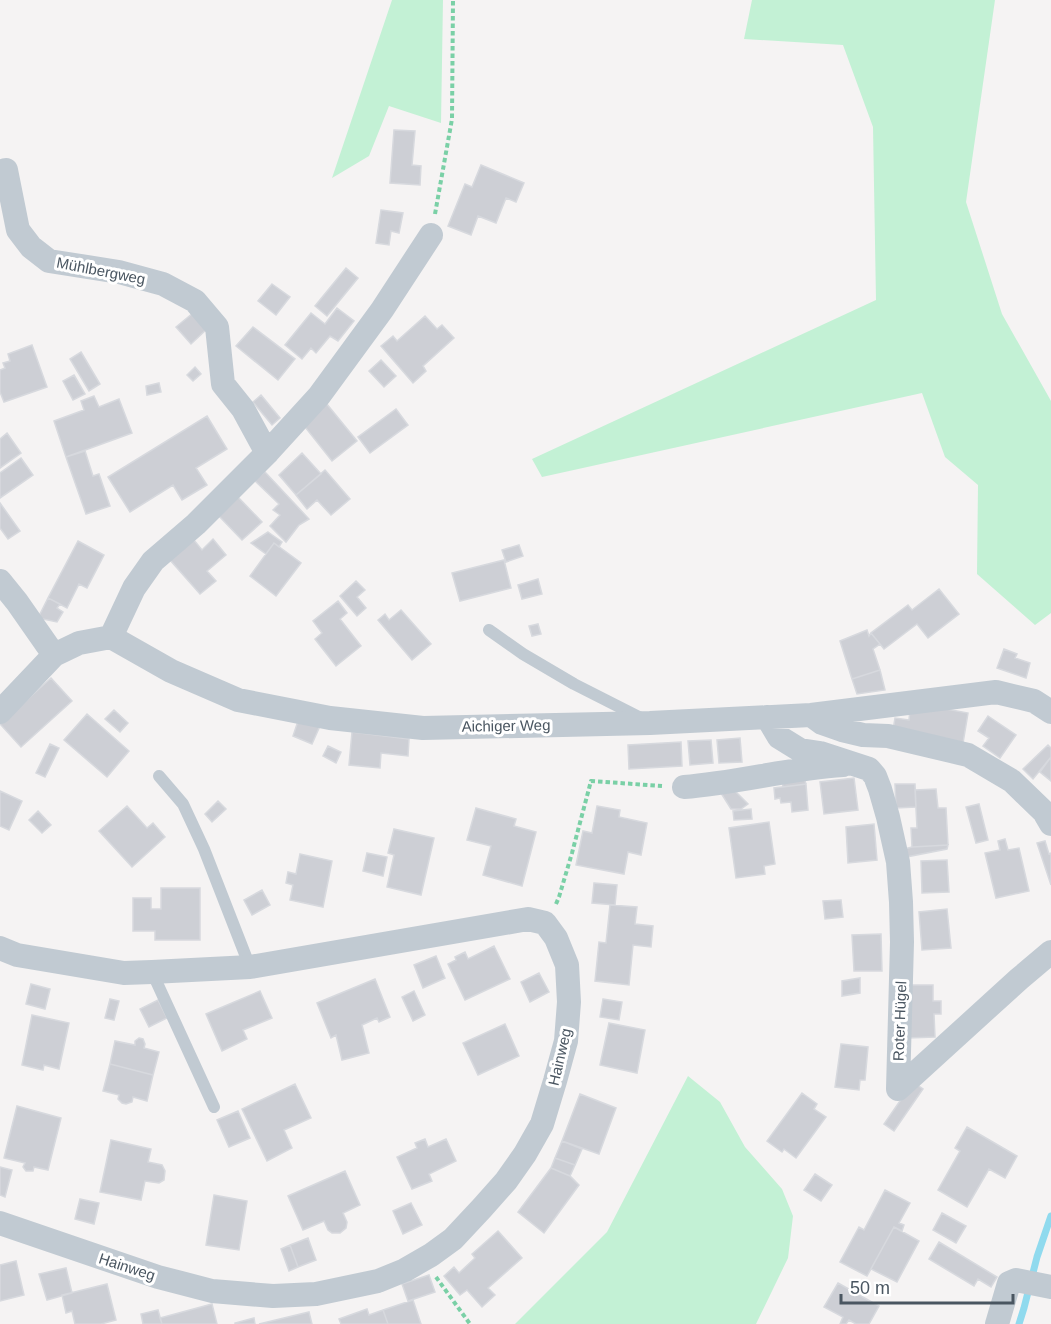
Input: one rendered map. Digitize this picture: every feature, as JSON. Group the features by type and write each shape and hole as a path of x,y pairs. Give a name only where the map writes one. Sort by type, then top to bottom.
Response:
{"street":[{"name":"Mühlbergweg","path":"0,172 6,170 18,230 31,247 49,261 119,272 163,284 195,301 217,327 223,384 243,409 267,453"},
{"path":"0,712 54,655 79,642 111,637 134,588 153,561 196,524 267,453 319,396 432,235"},
{"path":"0,581 54,655"},
{"name":"Aichiger Weg","path":"111,637 171,671 238,700 330,718 423,728 650,723 812,715 996,692 1034,701 1051,712"},
{"path":"812,715 822,723 842,730 862,735 888,736 968,754 1012,782 1044,812 1051,824"},
{"name":"Roter Hügel","path":"766,717 780,737 800,750 819,753 869,769 875,776 888,817 898,862 902,902 898,1089 1019,978 1051,952"},
{"path":"684,787 715,785 820,766 855,765"},
{"path":"0,948 17,955 124,973 152,972 250,967 528,919 545,923"},
{"name":"Hainweg","path":"0,1223 158,1277 212,1291 273,1296 316,1294 378,1281 405,1270 453,1239 506,1181 525,1155 542,1125 566,1041 570,1002 567,964 556,938 545,923"},
{"path":"998,1324 1009,1283 1016,1280 1037,1284"}],"lane":[{"path":"489,630 523,654 574,684 650,723"},
{"path":"159,776 183,804 204,849 250,967"},
{"path":"152,972 214,1107"}],"path":[{"path":"432,235 452,119 453,0"},
{"path":"545,923 559,897 591,781 684,787"},
{"path":"424,1259 470,1324"}],"green space":[{"path":"392,0 443,0 441,123 389,106 369,156 332,178"},
{"path":"752,0 995,0 966,202 1002,314 1051,401 1051,613 1035,625 977,574 978,485 945,457 922,393 542,477 532,459 876,300 873,127 843,45 744,39"},
{"path":"688,1076 720,1102 745,1147 782,1189 793,1216 788,1258 756,1324 515,1324 607,1232"}],"building":[{"path":"394,130 415,131 412,165 421,166 420,185 390,183"},
{"path":"481,165 524,183 516,202 506,198 496,223 478,216 471,235 448,226 465,184 472,187"},
{"path":"381,210 403,213 399,233 391,231 389,245 376,243"},
{"path":"346,268 358,278 327,316 315,306"},
{"path":"272,284 290,297 276,315 258,301"},
{"path":"337,308 354,321 338,341 330,336 316,353 311,348 302,359 285,345 311,313 325,324"},
{"path":"193,313 207,329 191,344 176,327"},
{"path":"425,316 437,329 442,325 454,338 423,366 426,371 413,383 381,346 393,336 397,341"},
{"path":"253,327 295,359 278,380 236,346"},
{"path":"32,345 47,387 4,402 0,392 0,370 5,368 3,363 10,361 8,354"},
{"path":"81,352 100,384 89,391 70,359"},
{"path":"381,360 396,376 384,387 369,371"},
{"path":"195,367 201,374 193,381 187,375"},
{"path":"74,375 85,394 73,400 63,381"},
{"path":"159,383 161,392 147,395 146,386"},
{"path":"261,395 280,418 272,425 253,402"},
{"path":"94,396 99,407 119,399 132,433 66,457 54,421 84,410 81,401"},
{"path":"326,403 357,441 332,461 301,422"},
{"path":"396,409 408,425 370,453 358,437"},
{"path":"207,416 227,449 196,468 207,485 182,500 173,485 130,512 108,477"},
{"path":"7,433 21,453 0,468 0,439"},
{"path":"85,451 93,476 99,474 110,506 86,514 66,457"},
{"path":"302,453 321,474 296,495 279,475"},
{"path":"21,458 33,475 0,498 0,473"},
{"path":"325,470 350,499 331,515 317,500 307,509 296,495"},
{"path":"265,472 309,519 299,525 286,542 270,526 280,515 273,510 279,504 254,480"},
{"path":"236,495 262,522 242,540 217,514"},
{"path":"0,503 20,531 8,539 0,528"},
{"path":"268,532 282,542 279,547 274,543 266,554 251,543"},
{"path":"213,539 226,555 207,571 216,581 200,594 170,560 194,540 202,550"},
{"path":"78,541 104,555 87,588 79,584 67,608 48,598"},
{"path":"274,543 301,563 276,596 250,576"},
{"path":"519,545 523,556 506,562 502,550"},
{"path":"504,560 511,588 460,601 452,573"},
{"path":"538,579 542,594 522,599 518,585"},
{"path":"356,581 365,590 357,597 366,608 357,616 340,596"},
{"path":"939,589 959,614 928,638 917,624 884,649 871,633 908,605 912,610"},
{"path":"48,598 60,604 57,608 63,612 57,622 38,618"},
{"path":"338,601 347,613 340,619 361,646 336,666 315,639 322,633 313,621"},
{"path":"401,610 431,644 412,660 378,620 385,614 389,620"},
{"path":"538,624 541,634 532,636 529,626"},
{"path":"867,630 869,636 871,633 880,644 873,649 880,670 852,679 840,641"},
{"path":"1004,649 1017,654 1015,658 1030,663 1026,678 997,668"},
{"path":"880,670 885,690 857,694 852,679"},
{"path":"51,678 72,701 21,747 0,724"},
{"path":"925,705 968,713 963,743 893,730 895,718 909,720 910,709"},
{"path":"114,710 128,723 120,732 105,719"},
{"path":"87,714 129,751 107,777 64,740"},
{"path":"988,716 1016,735 1000,758 983,746 989,738 978,731"},
{"path":"299,718 320,726 312,744 293,736"},
{"path":"352,732 409,739 408,756 381,753 380,768 349,765"},
{"path":"740,738 742,762 719,763 717,740"},
{"path":"711,740 713,763 690,765 688,741"},
{"path":"681,742 682,766 629,769 628,745"},
{"path":"50,744 59,748 45,777 36,773"},
{"path":"1048,745 1051,748 1051,757 1033,779 1023,769"},
{"path":"328,746 341,752 336,763 323,756"},
{"path":"1051,757 1051,781 1040,772"},
{"path":"804,778 806,784 783,787 782,781"},
{"path":"854,778 858,810 824,814 820,782"},
{"path":"806,784 808,810 792,812 791,802 781,803 780,798 775,799 774,788"},
{"path":"895,784 915,784 916,807 896,808"},
{"path":"732,788 748,804 741,809 731,809 721,793"},
{"path":"936,789 938,808 946,808 948,845 912,847 911,828 917,828 915,790"},
{"path":"0,791 22,801 9,830 0,826"},
{"path":"218,801 226,809 212,822 205,814"},
{"path":"979,804 988,840 976,843 966,807"},
{"path":"127,806 147,828 153,823 165,837 132,867 99,831"},
{"path":"597,806 620,810 619,817 647,823 641,855 628,852 624,874 576,865 583,831 592,833"},
{"path":"476,808 516,819 514,826 536,832 522,886 483,875 491,846 467,840"},
{"path":"751,809 752,819 734,820 733,811"},
{"path":"38,811 51,825 42,833 29,820"},
{"path":"769,822 775,864 764,866 765,874 736,878 729,828"},
{"path":"874,824 877,860 848,863 846,827"},
{"path":"394,829 434,838 421,895 387,887 394,855 388,853"},
{"path":"1005,839 1008,850 1019,848 1029,891 996,898 985,853 1000,850 998,841"},
{"path":"1045,841 1049,854 1051,853 1051,885 1037,843"},
{"path":"948,845 947,849 901,858 900,850"},
{"path":"367,853 387,857 383,876 363,871"},
{"path":"300,854 332,861 323,907 290,900 293,885 286,883 288,872 296,874"},
{"path":"947,860 949,892 922,893 921,861"},
{"path":"594,883 617,885 615,905 592,903"},
{"path":"161,888 200,888 200,940 155,940 155,931 133,931 133,898 151,898 151,909 161,909"},
{"path":"262,890 270,905 252,915 244,900"},
{"path":"841,900 843,917 825,919 823,901"},
{"path":"610,905 637,907 635,924 653,926 651,947 633,945 629,985 595,981 599,942 606,943"},
{"path":"947,909 951,948 922,950 919,912"},
{"path":"881,934 882,971 854,971 852,935"},
{"path":"494,946 510,979 465,1000 448,964 465,952 468,959"},
{"path":"436,956 445,978 423,988 414,965"},
{"path":"539,973 549,992 530,1002 521,982"},
{"path":"860,978 860,993 842,996 842,981"},
{"path":"375,979 390,1017 379,1022 377,1018 362,1025 369,1053 342,1060 336,1035 331,1038 317,1003"},
{"path":"31,984 50,989 45,1009 26,1004"},
{"path":"908,985 933,985 933,1001 941,1001 941,1014 934,1014 935,1037 908,1038"},
{"path":"260,991 272,1018 243,1030 247,1039 222,1051 206,1014"},
{"path":"414,991 425,1015 413,1021 402,997"},
{"path":"110,999 119,1001 114,1020 105,1018"},
{"path":"603,999 622,1002 619,1020 600,1017"},
{"path":"158,1000 167,1018 149,1027 140,1009"},
{"path":"32,1015 69,1023 59,1069 44,1065 43,1070 22,1065"},
{"path":"609,1023 645,1030 637,1073 600,1065"},
{"path":"505,1024 519,1056 478,1075 463,1043"},
{"path":"139,1038 143,1039 144,1048 159,1052 153,1075 110,1064 115,1041 135,1045 135,1041"},
{"path":"841,1044 868,1047 865,1080 860,1080 859,1090 835,1087"},
{"path":"110,1064 153,1075 147,1101 133,1097 132,1102 126,1104 118,1099 119,1095 103,1091"},
{"path":"913,1082 923,1089 894,1131 884,1124"},
{"path":"295,1084 311,1118 284,1130 292,1148 267,1161 242,1109"},
{"path":"802,1093 817,1104 814,1109 826,1117 796,1158 784,1149 782,1152 767,1141"},
{"path":"580,1094 616,1108 599,1154 562,1141"},
{"path":"17,1106 61,1118 48,1170 34,1167 33,1171 26,1171 23,1167 25,1163 4,1158"},
{"path":"238,1111 250,1138 229,1147 217,1120"},
{"path":"967,1127 1017,1156 1005,1178 989,1169 967,1207 938,1190 960,1151 955,1148"},
{"path":"425,1139 428,1147 446,1139 456,1161 429,1174 432,1181 412,1189 397,1157 417,1148 415,1143"},
{"path":"111,1140 151,1149 148,1162 162,1165 165,1171 164,1180 159,1183 145,1181 141,1200 100,1192"},
{"path":"562,1141 582,1149 575,1165 555,1158"},
{"path":"555,1158 575,1165 570,1176 551,1168"},
{"path":"0,1167 12,1170 5,1197 0,1195"},
{"path":"551,1168 570,1176 579,1185 544,1233 518,1212"},
{"path":"345,1171 360,1205 343,1213 347,1222 346,1228 340,1233 332,1233 324,1221 303,1230 288,1196"},
{"path":"815,1174 832,1185 821,1201 804,1190"},
{"path":"885,1190 910,1203 899,1223 904,1225 902,1231 894,1227 867,1276 840,1262 859,1227 864,1230"},
{"path":"214,1195 247,1201 239,1250 206,1245"},
{"path":"80,1199 99,1203 94,1224 75,1219"},
{"path":"411,1203 422,1225 403,1234 393,1211"},
{"path":"942,1213 966,1226 956,1243 933,1230"},
{"path":"894,1227 919,1241 897,1282 871,1269"},
{"path":"498,1231 522,1258 488,1288 495,1295 482,1307 467,1290 460,1295 444,1276 454,1267 459,1273 475,1258 472,1254"},
{"path":"308,1238 316,1260 298,1267 290,1245"},
{"path":"939,1242 997,1277 991,1287 978,1279 974,1286 929,1259"},
{"path":"290,1245 298,1267 289,1271 281,1249"},
{"path":"16,1261 24,1295 0,1301 0,1265"},
{"path":"66,1268 72,1293 47,1300 39,1274"},
{"path":"429,1275 435,1292 408,1301 402,1284"},
{"path":"838,1283 879,1306 869,1324 856,1324 849,1320 846,1324 840,1324 843,1317 824,1307"},
{"path":"107,1284 116,1320 101,1324 75,1324 72,1311 66,1313 62,1295"},
{"path":"413,1300 421,1324 388,1324 383,1310"},
{"path":"212,1304 217,1324 162,1324 160,1318"},
{"path":"367,1309 369,1315 383,1310 388,1324 341,1324 339,1319"},
{"path":"158,1310 162,1324 143,1324 141,1314"},
{"path":"309,1312 312,1324 259,1324"},
{"path":"254,1318 255,1324 235,1324 235,1323"}],"waterway":[{"path":"1019,1324 1051,1216"}]}
